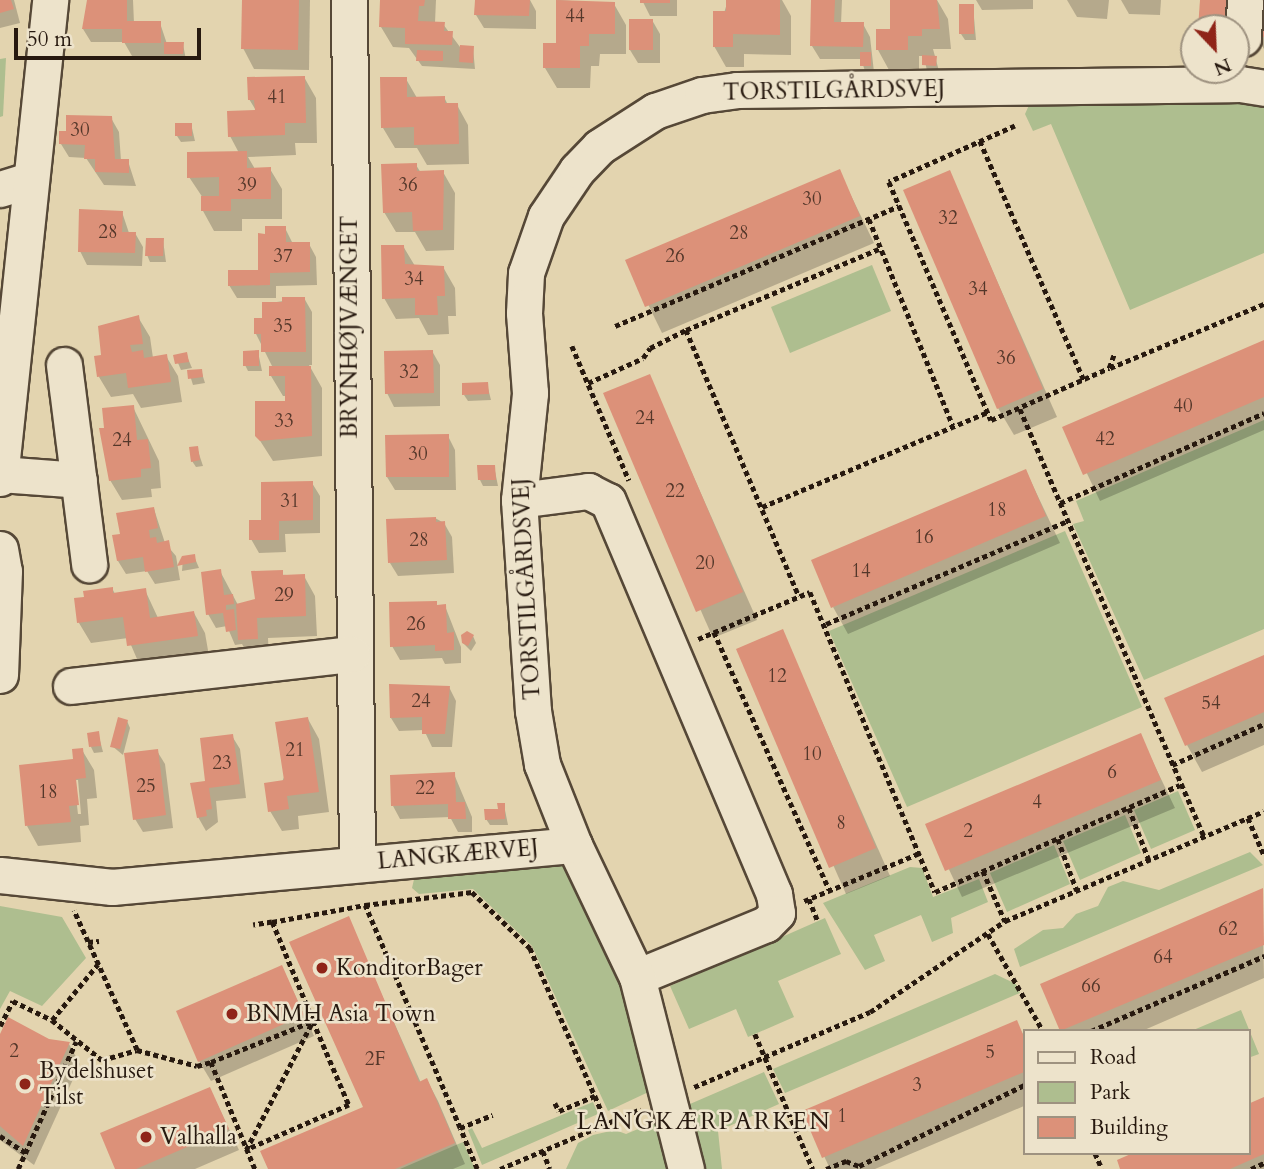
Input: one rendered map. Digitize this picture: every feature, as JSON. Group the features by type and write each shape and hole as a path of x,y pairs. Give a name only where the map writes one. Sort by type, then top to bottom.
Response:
{"street":[{"path":"50,0 15,184 0,476 79,480"},
{"name":"BRYNHØJVÆNGET","path":"349,0 352,654 357,864"},
{"name":"TORSTILGÅRDSVEJ","path":"574,845 542,764 533,711 519,500 530,393 524,340 526,272 536,240 577,170 599,147 655,111 702,95 737,90 1240,84 1264,88"},
{"path":"64,365 89,564"},
{"path":"519,500 588,491 608,501 774,894 777,913 766,924 638,977"},
{"path":"0,549 4,572 0,675"},
{"path":"71,687 352,654"},
{"path":"574,845 638,977 686,1169"},
{"name":"LANGKÆRVEJ","path":"0,874 112,887 574,845"}],"path":[{"path":"1015,126 889,182 991,419 1264,304"},
{"path":"980,141 1084,380"},
{"path":"615,326 899,206"},
{"path":"869,219 953,426"},
{"path":"588,383 643,358 650,348 687,330 881,248"},
{"path":"687,330 799,596"},
{"path":"1109,368 1114,354"},
{"path":"1020,409 1204,837"},
{"path":"762,507 988,412"},
{"path":"1060,503 1264,412"},
{"path":"826,624 1068,521"},
{"path":"671,650 810,592 826,624 935,892 1181,785"},
{"path":"715,632 829,889"},
{"path":"1172,765 1264,724"},
{"path":"1129,808 1149,860"},
{"path":"500,1169 870,1012 1005,921 1264,811"},
{"path":"1248,818 1264,855"},
{"path":"1058,839 1077,891"},
{"path":"777,913 920,853"},
{"path":"983,871 1005,921"},
{"path":"61,881 137,1050"},
{"path":"253,925 365,905 472,892 530,948 607,1124"},
{"path":"809,898 818,921"},
{"path":"365,905 477,1169"},
{"path":"246,1150 349,1105 272,922"},
{"path":"988,934 1042,1029"},
{"path":"88,942 99,941"},
{"path":"1096,1029 1264,956"},
{"path":"52,1020 98,964"},
{"path":"0,1026 13,1001 52,1020 76,1042 102,1059 137,1050 197,1066 313,1021"},
{"path":"246,1150 313,1021"},
{"path":"755,1034 813,1169"},
{"path":"18,1169 76,1042"},
{"path":"211,1062 255,1169"},
{"path":"826,1169 846,1161 859,1166 1023,1085"},
{"path":"555,1104 558,1111 595,1096"},
{"path":"460,1128 492,1115"},
{"path":"0,1136 25,1152"},
{"path":"542,1151 550,1169"},
{"path":"1251,1169 1264,1163"}],"green space":[{"path":"6,58 3,116 0,117 0,59"},
{"path":"1222,99 1264,104 1264,253 1130,310 1051,124 1033,131 1025,114 1030,103"},
{"path":"872,265 891,311 790,353 771,307"},
{"path":"1264,420 1264,629 1144,680 1073,524 1084,521 1076,501"},
{"path":"1065,531 1142,707 907,807 829,631"},
{"path":"1178,791 1195,830 1151,849 1134,810"},
{"path":"1125,815 1141,853 1080,880 1063,841"},
{"path":"1054,845 1070,884 1007,912 990,873"},
{"path":"1250,852 1263,865 1020,967 1014,949 1043,930 1063,928 1076,914 1098,906 1108,887 1123,881 1159,890"},
{"path":"564,858 631,994 657,1088 608,1111 532,946 473,889 419,894 412,888 415,875"},
{"path":"910,867 922,868 933,897 979,879 988,902 951,918 953,933 932,942 921,915 874,935 885,961 865,970 823,903"},
{"path":"0,906 62,917 86,958 42,1006 10,991 0,1009"},
{"path":"825,918 841,954 778,981 794,1017 748,1037 736,1009 689,1029 670,986"},
{"path":"995,974 1016,984 1020,993 785,1093 773,1069"},
{"path":"1241,1010 1249,1029 1196,1029"},
{"path":"1250,1032 1259,1054 1250,1057"},
{"path":"764,1072 779,1104 718,1131 722,1169 702,1169 690,1104"},
{"path":"593,1102 598,1114 482,1165 468,1130 472,1128 482,1148"},
{"path":"667,1117 677,1169 566,1169 578,1143 593,1135 615,1130 626,1134"},
{"path":"463,1142 475,1169 400,1169"}],"building":[{"path":"0,0 11,0 14,9 0,13"},
{"path":"87,0 127,0 127,21 161,21 161,43 122,43 122,29 82,29"},
{"path":"242,0 299,0 298,50 241,49"},
{"path":"380,0 425,0 424,6 419,6 418,21 445,22 444,31 453,31 452,45 405,44 405,28 379,27"},
{"path":"475,0 530,0 529,16 474,15"},
{"path":"556,0 615,2 615,34 589,34 589,46 580,46 580,68 543,68 543,43 556,43"},
{"path":"640,0 670,0 670,3 640,3"},
{"path":"726,0 780,0 780,35 733,34 733,47 713,47 713,11 726,11"},
{"path":"811,0 835,0 834,22 864,22 863,47 810,46"},
{"path":"890,0 937,0 940,29 922,29 922,36 908,36 908,50 876,50 876,29 890,29"},
{"path":"1200,0 1234,0 1233,14 1199,14"},
{"path":"1256,0 1264,0 1264,37 1254,36"},
{"path":"959,4 974,4 974,34 959,34"},
{"path":"629,19 653,19 653,50 629,50"},
{"path":"164,42 184,42 183,54 164,54"},
{"path":"460,45 474,46 473,63 459,62"},
{"path":"417,50 443,51 443,61 416,61"},
{"path":"860,52 871,52 871,66 860,66"},
{"path":"922,55 937,56 936,66 922,65"},
{"path":"305,76 306,123 285,123 285,135 228,137 227,111 255,110 254,100 248,100 247,77"},
{"path":"380,77 407,77 407,97 445,96 445,103 458,103 459,144 414,145 414,127 381,128"},
{"path":"66,115 112,116 115,159 129,159 129,173 95,172 95,159 84,159 85,145 59,144 59,131 66,131"},
{"path":"175,123 192,123 192,136 175,136"},
{"path":"247,151 247,168 271,167 271,199 231,199 231,211 201,211 201,196 219,196 219,177 187,178 187,152"},
{"path":"417,163 417,171 444,170 443,230 413,231 412,212 383,213 381,164"},
{"path":"840,169 860,216 645,307 625,260"},
{"path":"950,170 1043,389 997,409 903,190"},
{"path":"79,209 123,211 122,232 136,232 135,253 78,252"},
{"path":"265,226 286,226 286,242 310,242 310,272 270,273 270,285 228,286 228,270 258,270 258,233 265,234"},
{"path":"146,238 164,238 163,256 145,256"},
{"path":"381,245 404,245 405,264 444,266 445,296 437,296 438,315 415,315 415,298 382,299"},
{"path":"282,297 305,297 306,352 261,352 261,334 254,334 254,318 262,318 262,302 282,302"},
{"path":"139,315 143,344 130,345 132,352 143,350 144,358 167,354 171,382 128,388 126,373 97,377 94,356 101,355 98,326"},
{"path":"1264,340 1264,397 1083,475 1062,427"},
{"path":"259,350 259,366 243,366 243,351"},
{"path":"433,350 434,393 385,394 384,351"},
{"path":"187,352 189,362 175,364 173,355"},
{"path":"269,366 311,366 312,436 260,441 255,436 255,401 285,401 285,376 269,376"},
{"path":"202,369 203,377 188,379 187,370"},
{"path":"650,374 743,592 696,612 603,393"},
{"path":"488,382 489,394 462,395 462,383"},
{"path":"134,405 137,440 148,439 151,468 141,469 141,477 109,481 99,428 104,428 102,408"},
{"path":"449,434 449,477 386,477 385,435"},
{"path":"198,446 200,460 191,462 189,447"},
{"path":"477,465 495,465 496,480 478,480"},
{"path":"1026,469 1046,516 831,608 811,560"},
{"path":"313,481 313,520 279,521 279,540 249,540 249,520 261,520 261,482"},
{"path":"154,507 158,528 149,530 150,538 156,537 157,543 169,540 174,567 145,572 143,557 117,561 112,535 120,534 116,513"},
{"path":"436,517 436,522 445,521 447,560 388,563 386,519"},
{"path":"195,554 196,562 177,566 182,556"},
{"path":"221,569 224,595 233,594 234,604 226,605 226,610 234,609 236,630 226,632 223,613 206,615 201,572"},
{"path":"283,570 283,575 305,574 306,616 257,618 258,639 238,640 236,604 255,599 251,571"},
{"path":"113,587 113,593 146,588 150,618 194,611 198,636 127,646 123,617 77,623 74,598 84,597 83,591"},
{"path":"437,601 437,605 446,604 447,633 454,632 454,650 435,651 435,645 390,647 389,602"},
{"path":"783,629 876,848 829,868 736,649"},
{"path":"467,631 474,635 468,646 462,643 461,635"},
{"path":"1264,655 1264,712 1185,746 1164,698"},
{"path":"389,684 450,686 445,734 422,734 422,717 390,718"},
{"path":"118,717 128,720 120,749 110,747"},
{"path":"308,717 319,792 287,796 289,809 268,812 264,783 284,780 275,722"},
{"path":"99,731 101,746 89,747 87,733"},
{"path":"1141,733 1161,780 945,871 925,824"},
{"path":"233,734 240,784 209,788 212,809 206,810 207,816 197,818 190,783 205,781 200,738"},
{"path":"83,748 86,778 76,779 79,805 69,806 71,822 25,826 19,765 73,759 72,749"},
{"path":"158,749 166,815 133,820 124,753"},
{"path":"455,772 456,802 465,802 466,819 448,819 448,804 391,806 390,775"},
{"path":"497,803 505,803 505,819 485,820 484,809 498,809"},
{"path":"1263,888 1264,945 1065,1029 1059,1029 1040,984"},
{"path":"349,916 419,1082 427,1078 455,1143 395,1169 268,1169 260,1151 363,1107 289,942"},
{"path":"282,965 304,1015 198,1062 176,1011"},
{"name":"Bydelshuset Tilst","path":"8,1017 49,1039 70,1042 23,1146 0,1126 0,1034"},
{"path":"1017,1020 1023,1035 1023,1072 822,1158 802,1111"},
{"path":"210,1087 229,1129 136,1169 115,1169 100,1133"},
{"path":"1264,1097 1264,1154 1230,1169 1120,1169 1117,1160 1128,1155 1250,1155 1250,1103"}],"place":[{"name":"KonditorBager","path":"322,968"},
{"name":"BNMH Asia Town","path":"232,1014"},
{"name":"Bydelshuset Tilst","path":"25,1084"},
{"name":"Valhalla","path":"146,1137"}],"district":[{"name":"LANGKÆRPARKEN","path":"704,1122"}]}
